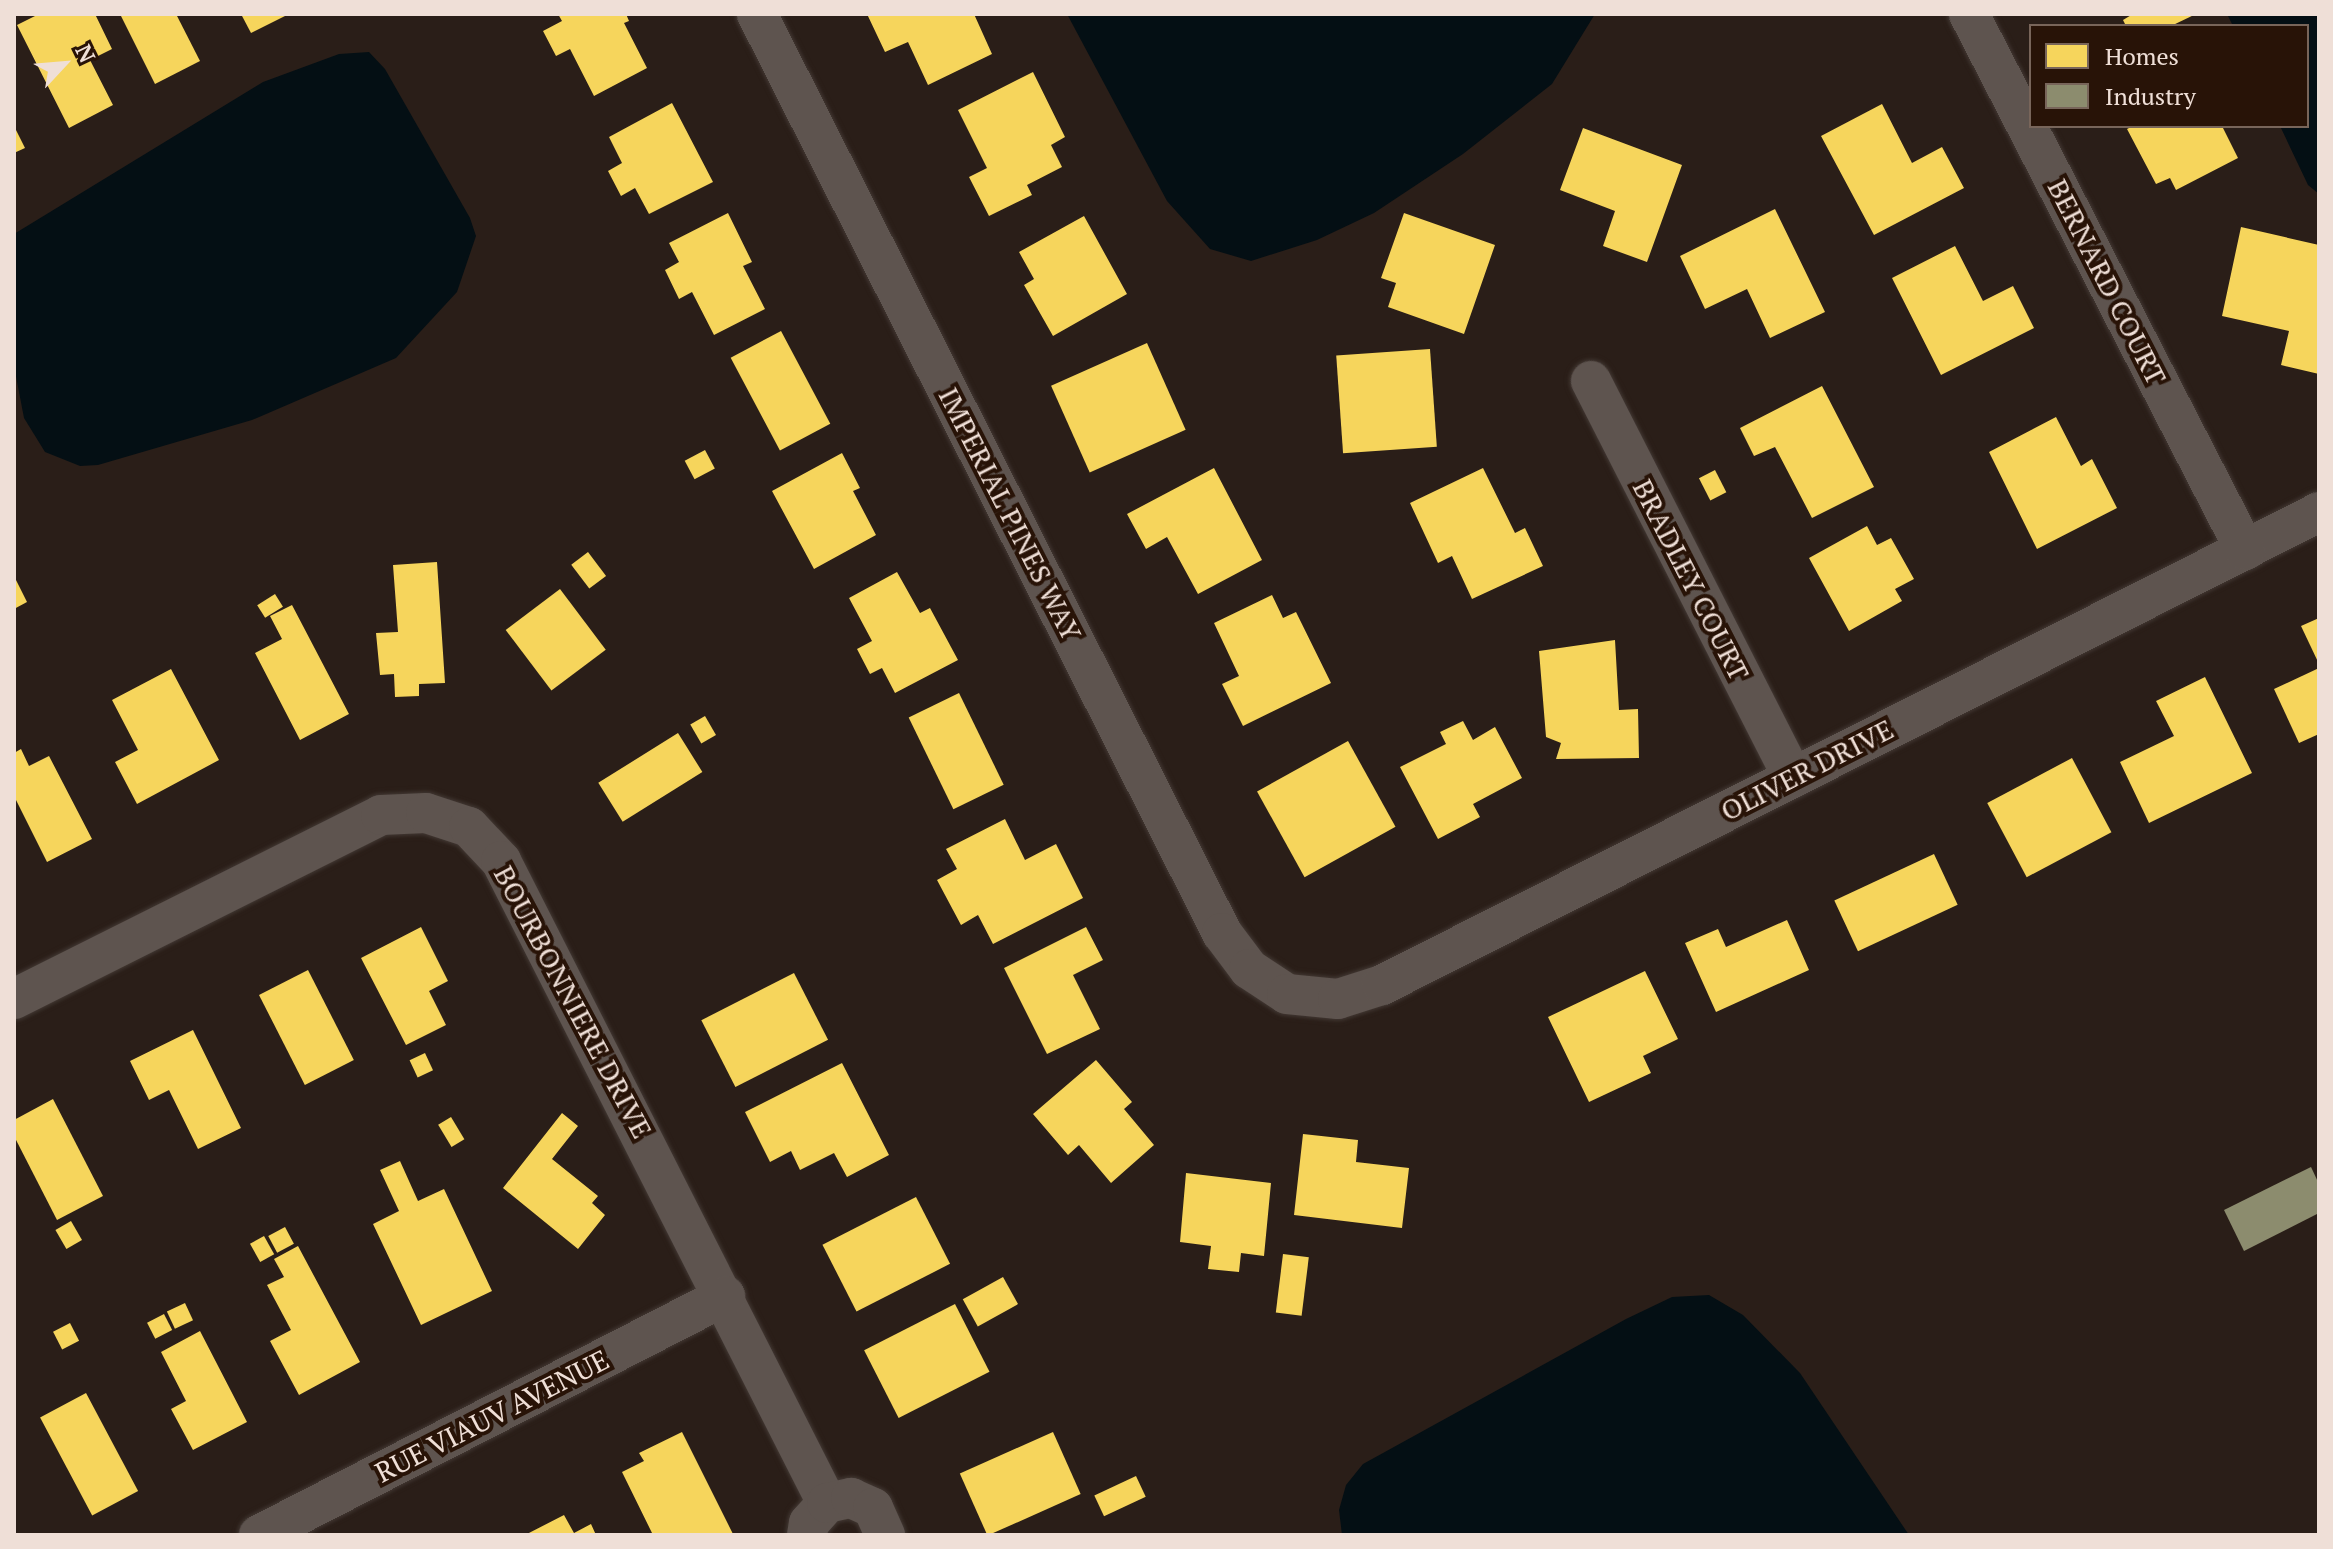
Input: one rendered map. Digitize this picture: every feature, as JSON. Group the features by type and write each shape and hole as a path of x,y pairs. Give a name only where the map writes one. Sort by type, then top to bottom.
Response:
{"street":[{"name":"IMPERIAL PINES WAY","path":"757,14 1222,933 1249,969 1287,994"},
{"name":"BERNARD COURT","path":"1969,14 2245,550"},
{"name":"BRADLEY COURT","path":"1591,381 1793,777"},
{"name":"OLIVER DRIVE","path":"1287,994 1338,999 1382,985 2319,512"},
{"name":"BOURBONNIERE DRIVE","path":"14,999 381,815 426,813 469,827 501,861 725,1296 817,1519 851,1498 863,1502 881,1518 885,1535"},
{"name":"RUE VIAUV AVENUE","path":"259,1535 725,1296"}],"shaded area":[{"path":"1067,14 1595,14 1552,84 1463,154 1374,213 1317,240 1251,261 1210,249 1167,201"},
{"path":"2227,14 2319,14 2319,194 2308,185 2281,128 2309,128 2309,24 2232,24"},
{"path":"369,52 385,69 470,218 476,236 457,292 396,358 252,420 98,465 80,466 45,452 24,418 14,366 14,234 263,82 339,54"},
{"path":"1709,1295 1743,1315 1800,1373 1909,1535 1342,1535 1339,1510 1346,1485 1363,1464 1626,1319 1672,1297"}],"building: Homes":[{"path":"39,14 95,14 112,49 90,60 113,105 69,128 17,25"},
{"path":"120,14 176,14 200,61 155,84"},
{"path":"241,14 289,14 251,33"},
{"path":"558,14 626,14 629,21 624,23 647,68 594,96 570,49 556,56 543,31 562,21"},
{"path":"867,14 974,14 992,54 928,85 908,42 885,52"},
{"path":"2133,14 2196,14 2175,24 2125,24 2123,20"},
{"path":"1033,72 1065,137 1051,145 1062,167 1027,185 1032,195 989,216 969,177 987,168 958,110"},
{"path":"672,103 713,182 649,214 635,188 621,196 608,171 622,163 609,137"},
{"path":"1882,104 1912,163 1942,147 1964,188 1874,235 1821,136"},
{"path":"14,126 25,148 14,153"},
{"path":"1583,128 1682,165 1647,262 1603,246 1615,211 1560,190"},
{"path":"2223,128 2238,158 2176,190 2170,178 2156,184 2127,129"},
{"path":"1775,209 1825,312 1770,338 1747,289 1705,309 1680,256"},
{"path":"728,213 752,262 743,266 765,309 714,335 692,292 679,299 665,270 679,262 669,243"},
{"path":"1404,213 1495,245 1464,334 1388,307 1396,283 1381,278"},
{"path":"1084,216 1127,294 1053,336 1024,285 1034,279 1019,252"},
{"path":"2241,227 2319,245 2319,374 2281,365 2289,331 2222,316"},
{"path":"1955,246 1983,301 2013,286 2034,328 1941,375 1892,278"},
{"path":"781,331 830,424 780,450 731,358"},
{"path":"1147,343 1186,430 1090,472 1051,386"},
{"path":"1430,349 1437,447 1343,453 1336,356"},
{"path":"1822,386 1874,487 1812,518 1775,447 1754,456 1740,428"},
{"path":"2056,417 2081,466 2092,459 2117,508 2037,549 1989,452"},
{"path":"705,450 715,469 695,479 685,461"},
{"path":"842,453 860,488 853,491 876,535 814,569 772,491"},
{"path":"1214,468 1262,560 1198,594 1167,537 1146,549 1127,514"},
{"path":"1483,468 1515,533 1525,528 1543,566 1472,599 1452,556 1438,563 1410,503"},
{"path":"1715,470 1726,492 1710,500 1699,478"},
{"path":"1867,526 1877,545 1891,538 1914,579 1895,589 1902,601 1849,631 1809,558"},
{"path":"588,552 606,576 589,589 571,565"},
{"path":"437,562 445,683 419,684 419,696 395,697 394,674 380,675 376,633 398,632 393,565"},
{"path":"897,572 920,613 930,608 958,660 895,693 882,668 870,674 857,649 872,641 849,598"},
{"path":"14,576 27,602 14,609"},
{"path":"560,589 606,650 551,691 506,630"},
{"path":"275,594 283,607 265,618 257,605"},
{"path":"1272,595 1283,618 1296,612 1331,683 1243,726 1222,684 1239,676 1214,623"},
{"path":"292,605 349,714 300,740 255,653 282,639 270,616"},
{"path":"2319,618 2319,664 2301,626"},
{"path":"1615,640 1619,710 1638,709 1639,758 1556,759 1561,743 1546,737 1539,651"},
{"path":"2319,668 2319,734 2299,743 2274,689"},
{"path":"171,669 219,760 137,804 115,762 138,750 112,700"},
{"path":"2205,677 2252,773 2149,823 2120,762 2174,736 2156,701"},
{"path":"959,693 1004,785 953,809 909,718"},
{"path":"705,716 716,735 701,744 690,724"},
{"path":"1463,721 1473,740 1495,727 1522,778 1473,804 1480,817 1438,839 1400,767 1446,744 1440,732"},
{"path":"678,733 702,772 623,822 598,783"},
{"path":"1348,741 1396,827 1305,877 1257,791"},
{"path":"21,749 29,766 49,756 92,839 47,862 14,796 14,753"},
{"path":"2072,758 2111,832 2027,877 1987,803"},
{"path":"1005,819 1025,860 1056,844 1083,898 993,944 978,915 961,925 937,880 957,869 946,849"},
{"path":"1934,854 1958,905 1858,951 1834,900"},
{"path":"1787,920 1809,970 1716,1012 1685,943 1718,929 1726,947"},
{"path":"421,927 448,981 429,991 446,1025 406,1045 361,958"},
{"path":"1086,927 1103,960 1073,975 1100,1029 1047,1054 1004,968"},
{"path":"308,970 354,1060 305,1085 259,995"},
{"path":"1645,971 1678,1039 1643,1056 1651,1073 1589,1102 1548,1017"},
{"path":"794,973 828,1040 735,1087 701,1020"},
{"path":"193,1030 241,1128 198,1149 169,1090 149,1100 130,1061"},
{"path":"425,1053 433,1070 418,1077 410,1060"},
{"path":"1096,1060 1132,1102 1124,1109 1154,1145 1111,1183 1079,1145 1068,1155 1033,1114"},
{"path":"842,1063 889,1155 847,1177 834,1153 800,1170 791,1151 770,1162 745,1112"},
{"path":"53,1099 103,1196 57,1220 14,1136 14,1120"},
{"path":"562,1113 578,1126 552,1159 598,1196 592,1203 605,1215 578,1249 503,1188"},
{"path":"451,1117 464,1139 452,1147 438,1125"},
{"path":"1303,1134 1358,1140 1356,1162 1409,1168 1402,1228 1294,1215"},
{"path":"400,1161 418,1201 444,1189 492,1291 421,1325 373,1224 399,1211 380,1170"},
{"path":"1186,1173 1271,1183 1264,1256 1241,1253 1239,1272 1208,1269 1211,1246 1180,1242"},
{"path":"916,1197 950,1264 856,1311 822,1245"},
{"path":"71,1221 82,1240 66,1249 55,1230"},
{"path":"285,1227 294,1244 277,1253 268,1236"},
{"path":"264,1236 274,1254 260,1262 250,1244"},
{"path":"298,1246 360,1362 299,1395 270,1341 291,1330 267,1285 284,1277 274,1259"},
{"path":"1283,1254 1309,1257 1302,1316 1276,1313"},
{"path":"1003,1277 1018,1304 978,1326 963,1299"},
{"path":"185,1303 193,1320 175,1329 167,1311"},
{"path":"955,1304 990,1372 899,1418 864,1350"},
{"path":"164,1314 172,1330 155,1339 147,1323"},
{"path":"70,1323 79,1341 62,1349 53,1332"},
{"path":"200,1331 247,1422 193,1450 171,1409 186,1401 161,1352"},
{"path":"86,1393 138,1491 92,1515 40,1417"},
{"path":"682,1432 733,1534 653,1535 622,1472 644,1461 639,1453"},
{"path":"1053,1432 1081,1494 987,1535 960,1473"},
{"path":"1136,1476 1146,1497 1104,1516 1094,1495"},
{"path":"564,1515 574,1533 591,1524 596,1535 525,1535"}],"building: Industry":[{"path":"2311,1167 2319,1184 2319,1213 2244,1251 2224,1210"}]}
